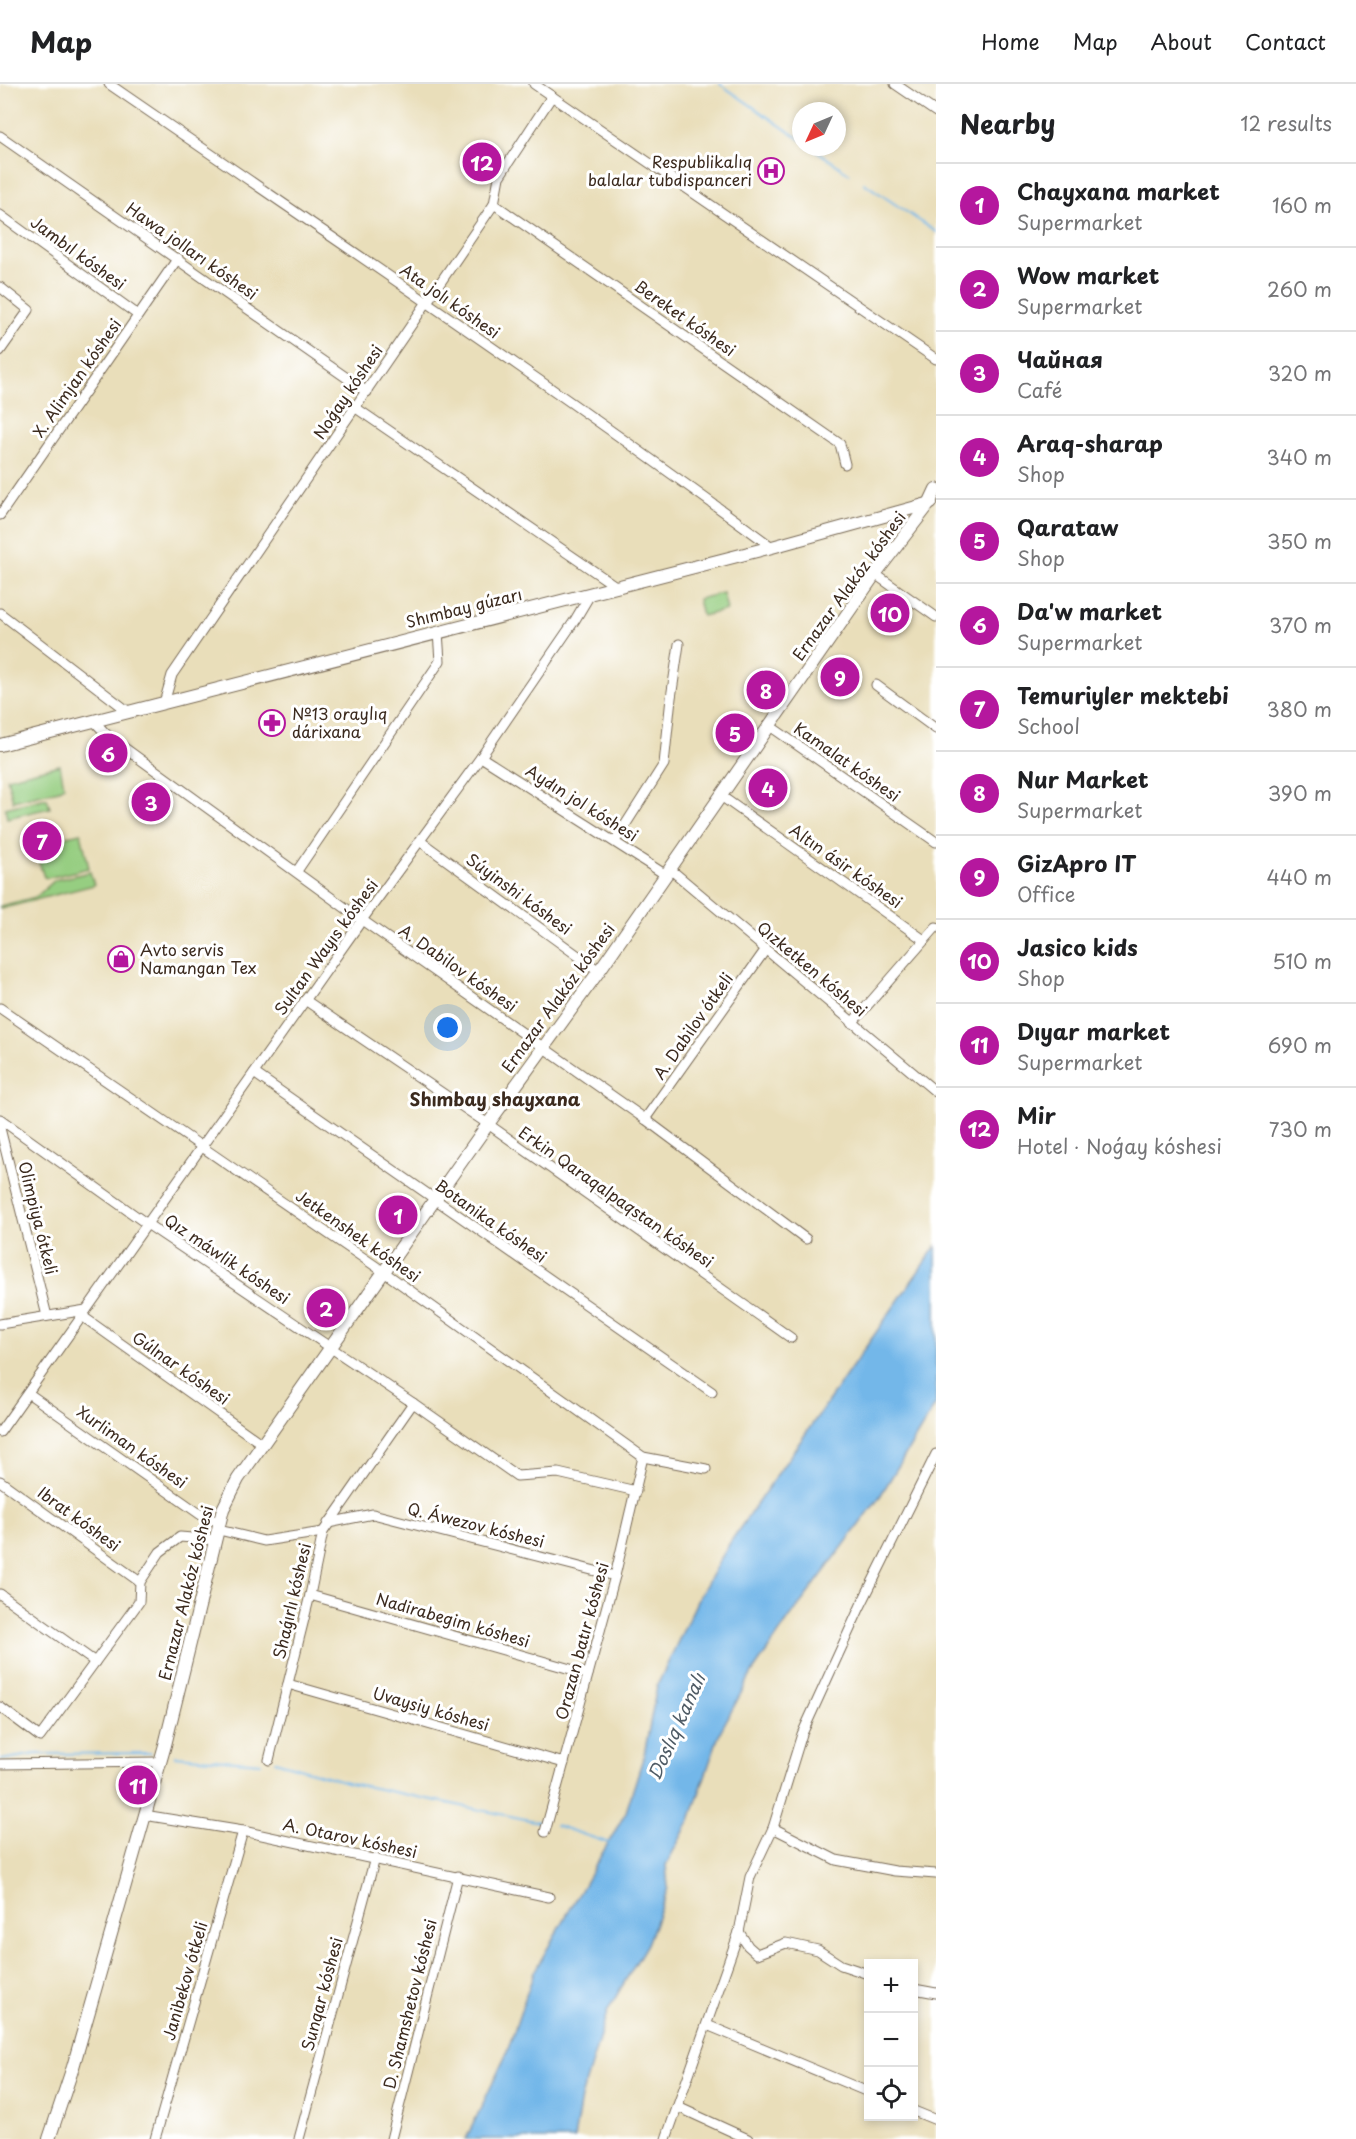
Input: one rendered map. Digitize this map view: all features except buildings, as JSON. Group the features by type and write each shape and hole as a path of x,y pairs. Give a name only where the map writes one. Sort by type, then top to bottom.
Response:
{"main road":[{"name":"Ernazar Alakóz kóshesi","path":"49,2139 73,2067 160,1762 223,1509 238,1479 488,1124 599,971 876,574 934,502 936,489"},
{"name":"Shımbay gúzarı","path":"0,745 772,547 934,502"}],"street":[{"name":"Ata jolı kóshesi","path":"109,84 427,303 772,547"},
{"path":"534,84 936,359"},
{"path":"895,84 936,112"},
{"name":"Noǵay kóshesi","path":"164,703 172,675 495,204 500,177 552,96"},
{"name":"Hawa jolları kóshesi","path":"0,136 367,392"},
{"name":"Bereket kóshesi","path":"495,204 840,444 845,464"},
{"name":"Jambıl kóshesi","path":"0,215 138,315"},
{"name":"X. Alimjan kóshesi","path":"0,515 178,258"},
{"path":"0,287 29,310 0,351"},
{"path":"356,408 616,587"},
{"path":"876,574 936,617"},
{"name":"Sultan Wayıs kóshesi","path":"0,1432 362,920 481,757 591,593"},
{"path":"0,613 129,712"},
{"path":"297,871 440,661 438,632"},
{"path":"615,841 664,764 679,644"},
{"path":"876,685 936,729"},
{"name":"A. Dabilov kóshesi","path":"94,721 108,736 362,920 645,1119 806,1239"},
{"name":"Kamalat kóshesi","path":"770,726 936,842"},
{"name":"Aydın jol kóshesi","path":"481,757 668,872"},
{"name":"Altın ásir kóshesi","path":"721,796 924,940"},
{"name":"Súyinshi kóshesi","path":"420,841 599,971"},
{"name":"Qızketken kóshesi","path":"668,872 766,949 936,1092"},
{"path":"852,1023 936,927"},
{"name":"A. Dabilov ótkeli","path":"645,1119 766,949"},
{"name":"Erkin Qaraqalpaqstan kóshesi","path":"305,1000 488,1124 790,1338"},
{"name":"Jetkenshek kóshesi","path":"0,1008 384,1272 644,1457 706,1469"},
{"name":"Botanika kóshesi","path":"254,1073 712,1392"},
{"name":"Qız máwlik kóshesi","path":"0,1119 147,1224 331,1347 517,1476 558,1473 636,1491"},
{"name":"Olimpiya ótkeli","path":"0,1128 47,1316"},
{"path":"0,1324 47,1316 84,1313"},
{"name":"Gúlnar kóshesi","path":"84,1313 262,1444"},
{"name":"Xurliman kóshesi","path":"28,1393 204,1517 218,1530"},
{"name":"Shaǵırlı kóshesi","path":"270,1760 326,1528 413,1403"},
{"path":"666,2139 739,1932 750,1877 773,1828 802,1734 824,1683 936,1454"},
{"name":"Orazan batır kóshesi","path":"546,1832 615,1576 644,1457"},
{"name":"Ibrat kóshesi","path":"0,1481 140,1582"},
{"name":"Q. Áwezov kóshesi","path":"218,1530 264,1541 373,1515 615,1576"},
{"path":"0,1707 40,1737 139,1602 140,1582 160,1552 180,1537 218,1530"},
{"path":"0,1594 95,1662"},
{"name":"Nadirabegim kóshesi","path":"310,1595 588,1674"},
{"name":"Uvaysiy kóshesi","path":"288,1684 564,1763"},
{"path":"0,1764 160,1762"},
{"name":"A. Otarov kóshesi","path":"144,1815 243,1831 549,1896"},
{"path":"773,1828 837,1860 896,1871 936,1875"},
{"name":"Janibekov ótkeli","path":"155,2139 243,1831"},
{"name":"Sunqar kóshesi","path":"299,2139 375,1858"},
{"name":"D. Shamshetov kóshesi","path":"391,2139 459,1876"},
{"path":"739,1932 748,1946 757,1954 786,1943 818,1950 841,1965 864,1973"},
{"path":"918,1990 936,1993"},
{"path":"707,2025 864,2090"},
{"path":"678,2107 748,2139"},
{"path":"918,2113 936,2120"}],"green space":[{"path":"723,593 727,610 702,616 698,599"},
{"path":"60,765 64,786 59,790 13,801 7,778"},
{"path":"47,798 50,808 7,818 5,808"},
{"path":"81,833 89,868 44,877 35,851 40,842"},
{"path":"90,872 94,885 0,909 0,906 36,897 55,880"}],"water":[{"name":"Doslıq kanalı","path":"936,1246 936,1404 879,1498 752,1673 720,1732 690,1820 666,1865 668,1888 647,1944 608,2010 581,2098 574,2139 466,2139 506,2055 534,1972 626,1812 644,1755 657,1686 699,1597 731,1541"}],"waterway":[{"path":"720,84 792,134"},
{"path":"824,156 850,174"},
{"path":"864,183 936,232"},
{"path":"1,1760 36,1754 151,1753"},
{"path":"175,1756 261,1763"},
{"path":"275,1761 350,1783 544,1823"},
{"path":"555,1825 609,1843"}],"place":[{"name":"Mir","path":"482,162"},
{"name":"Respublikalıq balalar tubdispanceri","path":"771,171"},
{"name":"Jasico kids","path":"890,613"},
{"name":"GizApro IT","path":"840,677"},
{"name":"Nur Market","path":"766,690"},
{"name":"№13 oraylıq dárixana","path":"272,723"},
{"name":"Qarataw","path":"735,733"},
{"name":"Da'w market","path":"108,753"},
{"name":"Araq-sharap","path":"768,788"},
{"name":"Чайная","path":"151,802"},
{"name":"Temuriyler mektebi","path":"42,841"},
{"name":"Avto servis Namangan Tex","path":"121,959"},
{"name":"Chayxana market","path":"398,1215"},
{"name":"Wow market","path":"326,1308"},
{"name":"Dıyar market","path":"138,1785"}],"district":[{"name":"Shımbay shayxana","path":"495,1100"}]}
